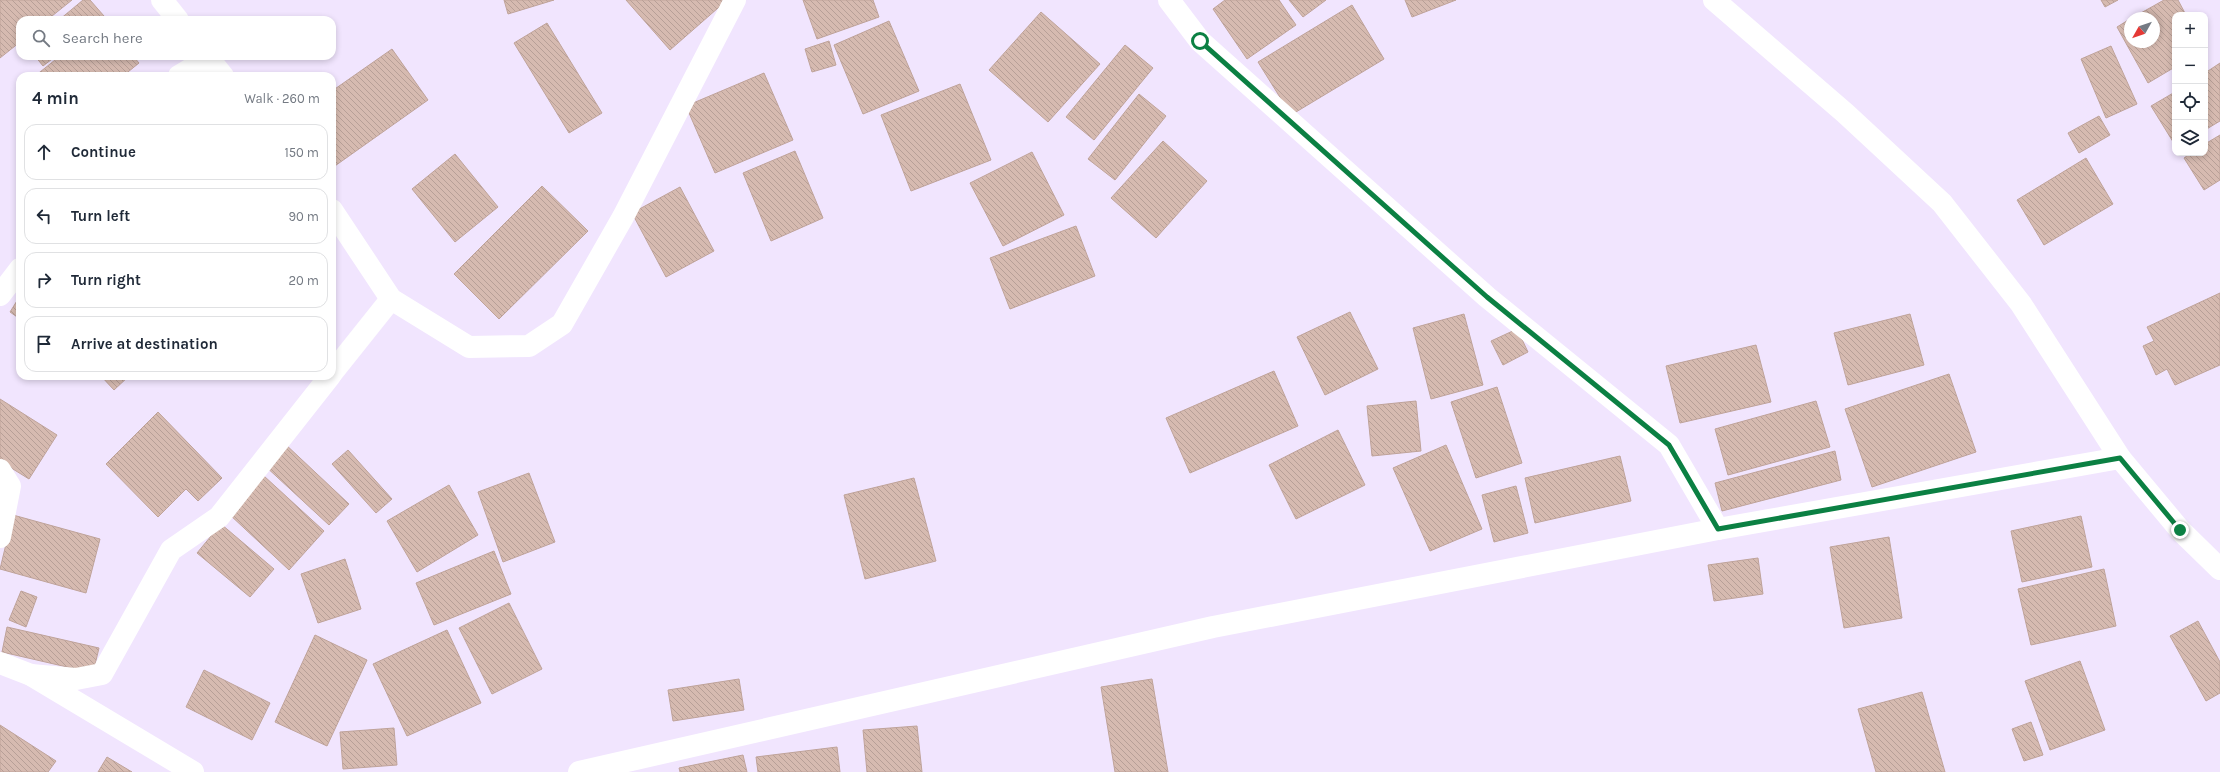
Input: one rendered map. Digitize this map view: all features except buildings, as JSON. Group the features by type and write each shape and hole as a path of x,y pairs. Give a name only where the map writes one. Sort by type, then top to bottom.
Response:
{"street":[{"path":"162,0 175,16"},
{"path":"336,216 391,299 469,347 529,346 562,324 623,217 735,0"},
{"path":"1169,0 1200,41 1476,286 1669,445 1718,529"},
{"path":"1714,0 1844,113 1942,203 2022,304 2120,458 2180,530 2220,569"},
{"path":"185,72 203,60"},
{"path":"211,60 221,72"},
{"path":"0,294 16,275"},
{"path":"336,368 391,299"},
{"path":"31,675 76,679 102,674 170,550 219,517 327,380"},
{"path":"579,772 1213,627 1718,529 2120,458"},
{"path":"0,470 10,486 0,537"},
{"path":"0,664 31,675 193,772"}],"route":[{"path":"1200,41 1487,297 1669,445 1718,529 2120,458 2180,530"}]}
